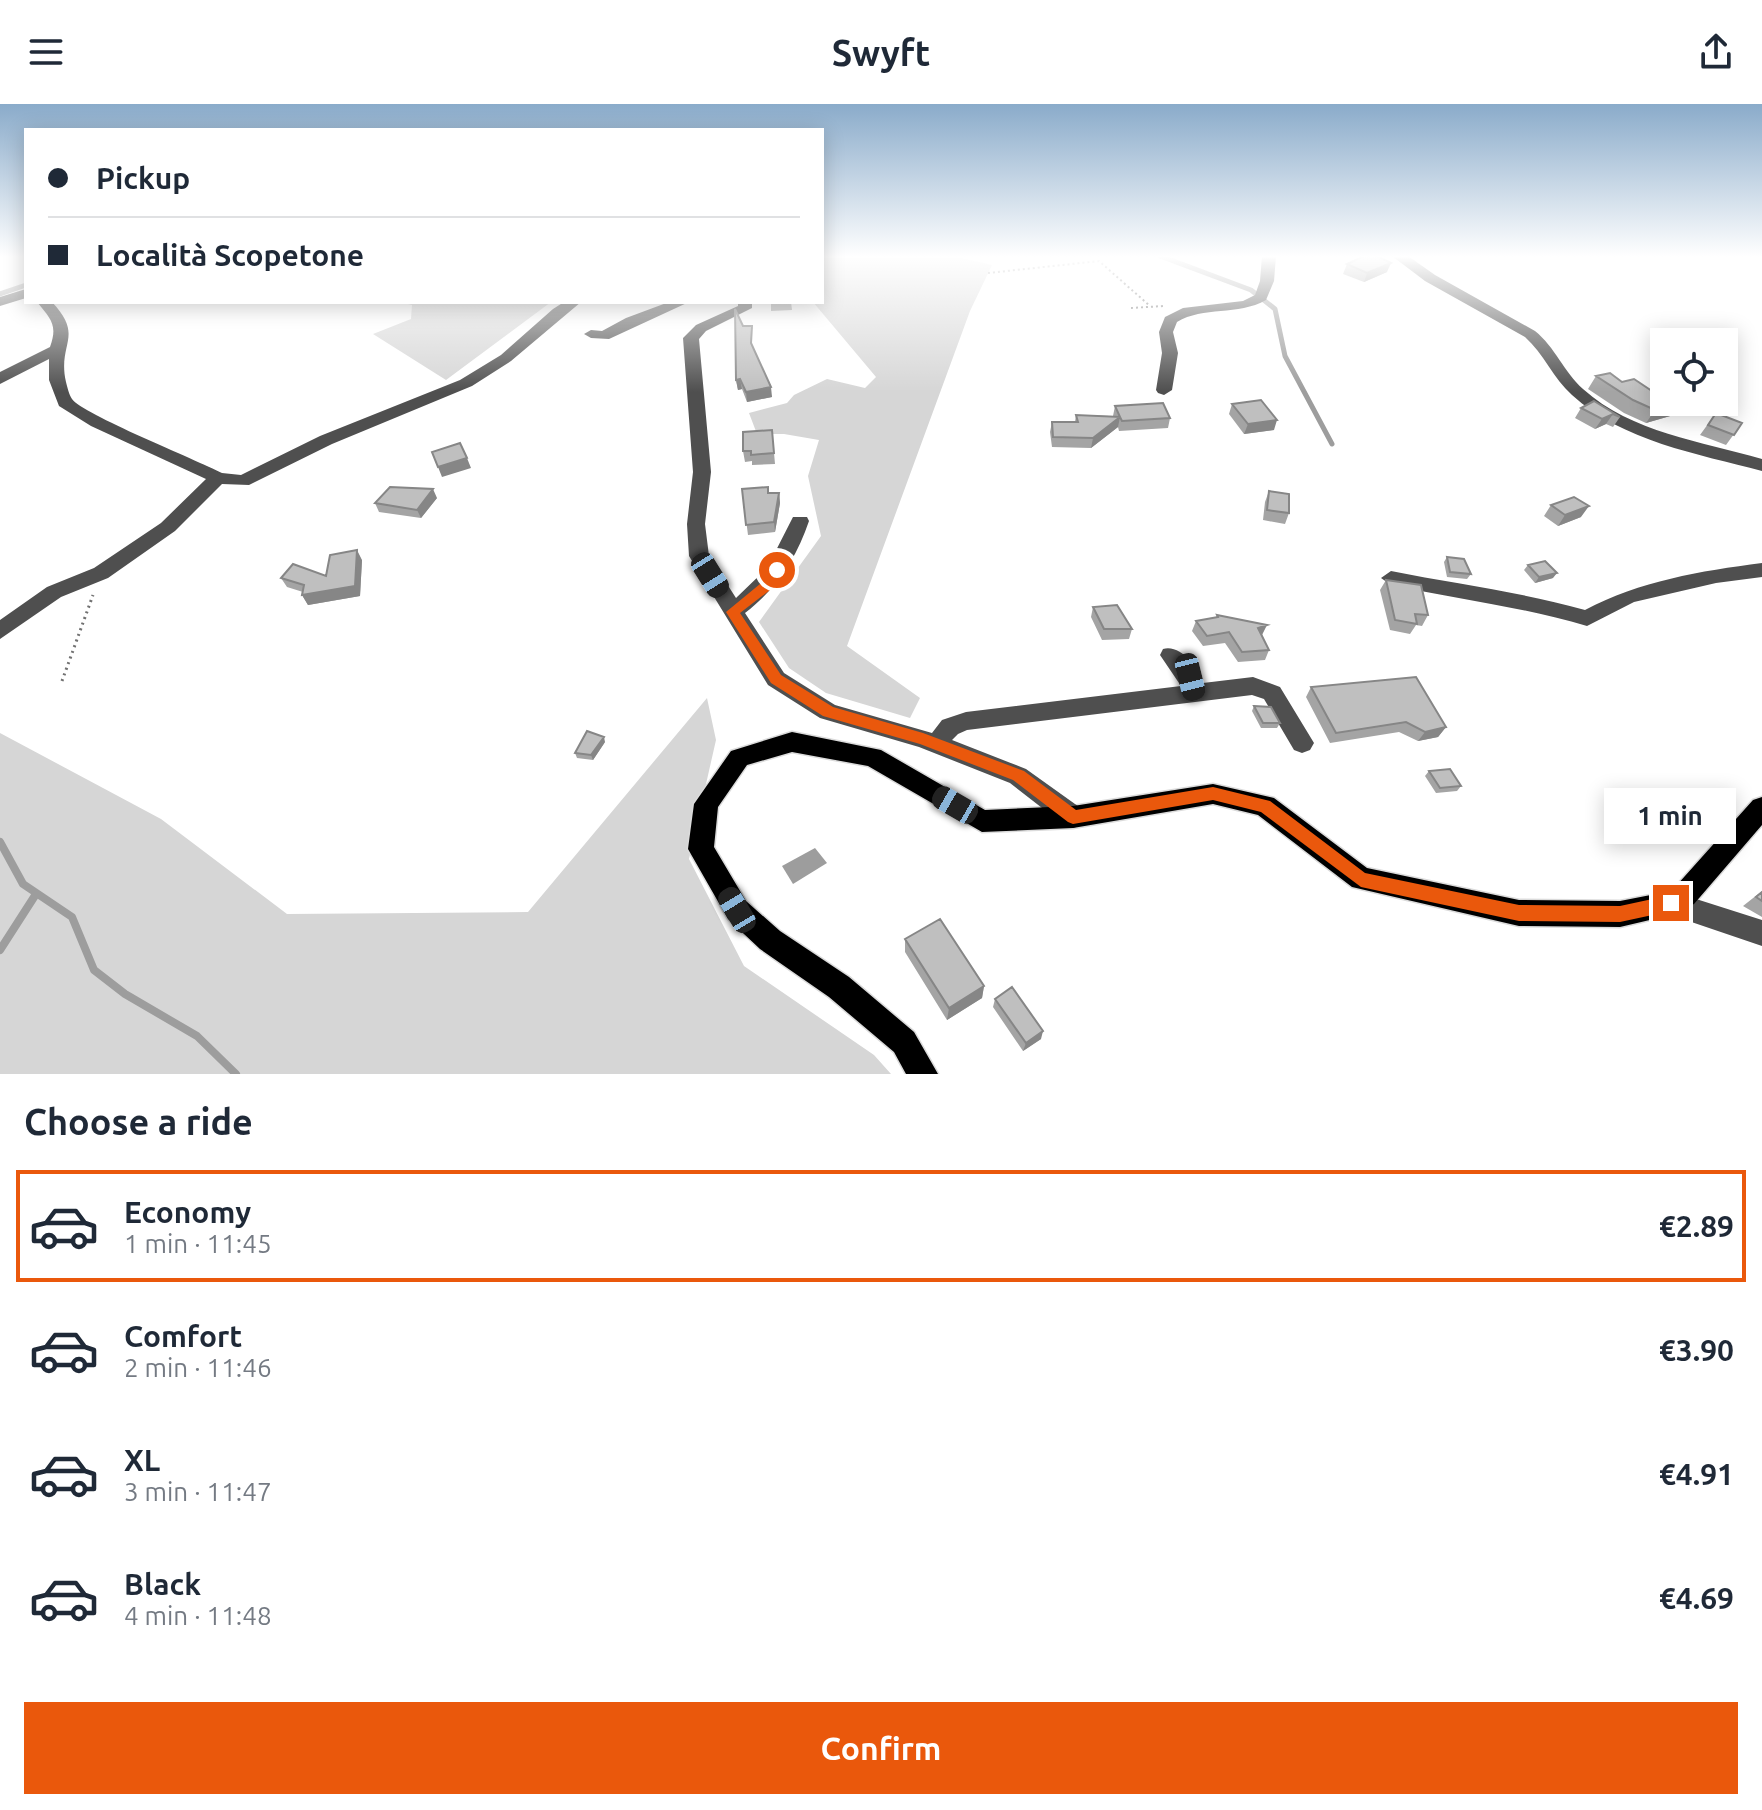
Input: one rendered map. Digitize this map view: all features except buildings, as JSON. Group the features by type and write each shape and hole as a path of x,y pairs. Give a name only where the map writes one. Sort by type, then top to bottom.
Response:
{"main road":[{"path":"923,1074 904,1042 839,987 770,940 737,910 701,849 706,804 739,758 792,742 873,757 982,821 1073,817 1213,794 1265,806 1361,879 1519,913 1620,914 1671,903 1685,895 1762,808"}],"street":[{"path":"1164,390 1170,353 1166,332 1170,320 1183,312 1247,305 1254,301"},
{"path":"1470,301 1532,336 1550,353 1575,390 1610,414 1632,426 1686,445 1762,465"},
{"path":"46,304 60,319 63,332 57,350 57,380 65,403 97,422 218,478 243,481 326,440 466,383 506,358 571,304"},
{"path":"591,334 604,336 631,321 677,304"},
{"path":"745,304 745,308 701,328 691,338 702,472 696,524 699,556 732,612 776,679 828,712 936,744 1018,776 1073,817"},
{"path":"0,379 16,368 57,350"},
{"path":"0,631 54,592 101,573 168,527 218,478"},
{"path":"732,612 765,587 789,554 800,521"},
{"path":"1391,578 1494,599 1530,602 1587,618 1628,596 1716,576 1762,570"},
{"path":"1171,655 1190,677 1194,693"},
{"path":"936,744 950,727 966,721 1253,686 1272,693 1302,743"},
{"path":"1671,903 1762,933"}],"path":[{"path":"1145,301 1150,306"},
{"path":"62,681 101,573"}],"shaded area":[{"path":"824,301 975,301 847,646 920,698 910,718 826,693 789,668 759,622 821,536 808,476 819,440 784,434 757,434 749,413 787,403 794,395 827,379 865,388 876,377 815,304 824,304"},
{"path":"408,304 548,304 446,380 373,334 411,319 412,305"},
{"path":"707,698 716,740 689,859 744,966 874,1055 891,1074 0,1074 0,733 161,819 287,914 528,912"},
{"path":"815,848 827,863 793,884 782,866"}],"waterway":[{"path":"1265,301 1275,309 1285,356 1332,444"},
{"path":"0,842 23,884 72,917 94,970 125,994 197,1036 236,1074"},
{"path":"0,950 36,894"}],"route":[{"path":"777,570 765,587 732,612 776,679 828,712 923,739 1018,776 1073,817 1213,794 1265,806 1361,879 1519,913 1620,914 1671,903"}]}
